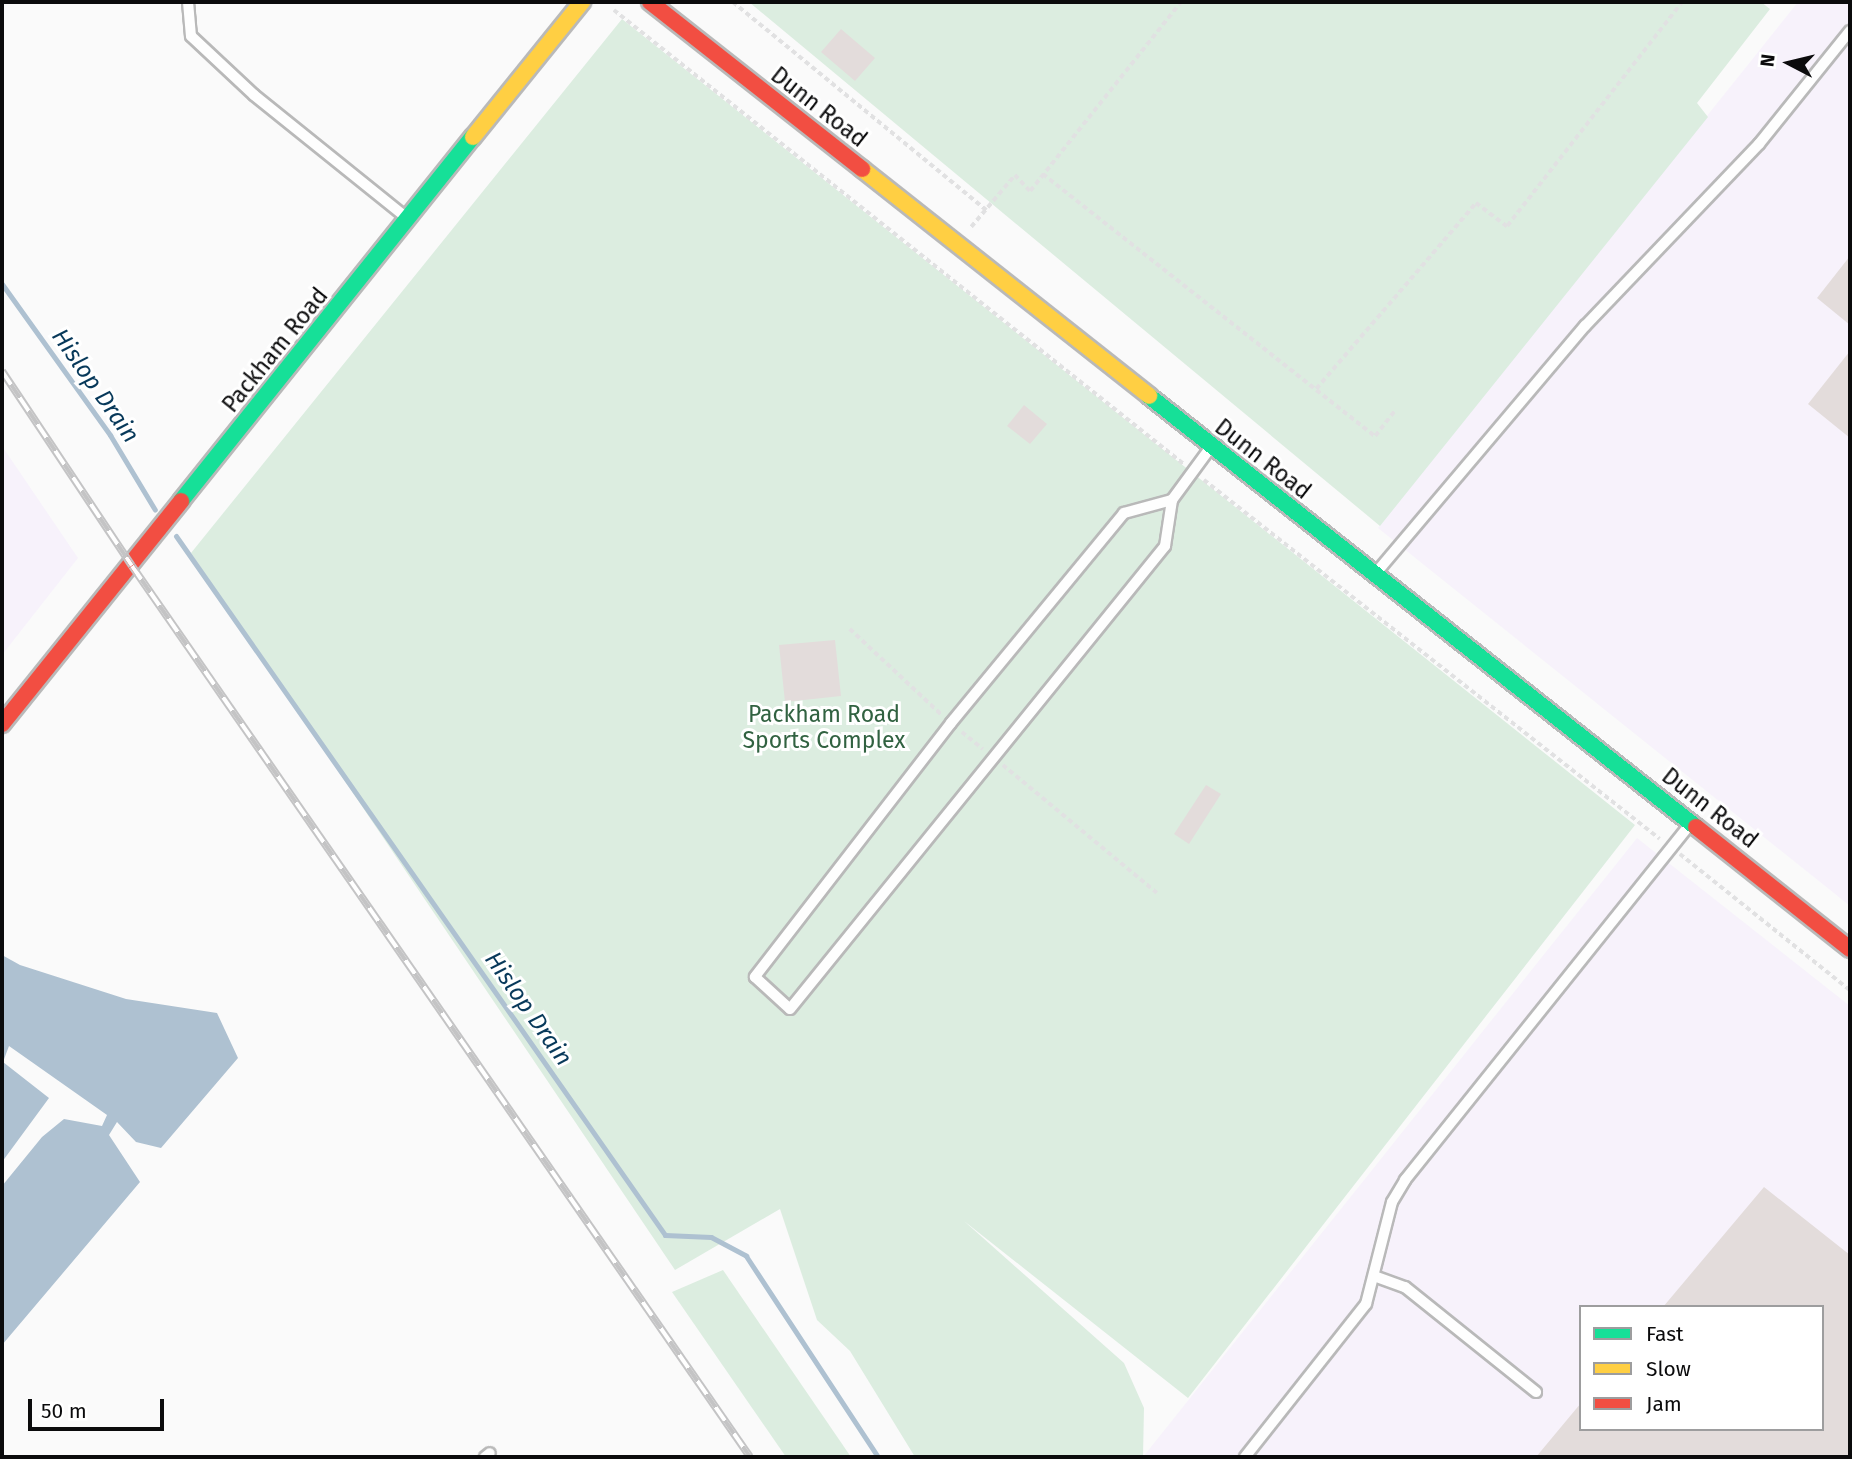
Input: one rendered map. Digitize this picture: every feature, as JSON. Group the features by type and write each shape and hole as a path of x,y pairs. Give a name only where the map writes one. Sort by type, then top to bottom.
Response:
{"street":[{"name":"Packham Road","path":"2,724 582,2"},
{"name":"Dunn Road","path":"650,2 1850,949"}],"lane":[{"path":"188,2 191,36 254,95 408,219"},
{"path":"1375,575 1585,326 1759,144 1850,31"},
{"path":"1172,500 1124,513 951,723 755,977 790,1009 1165,546 1172,500 1211,447"},
{"path":"1245,1457 1366,1304 1392,1202 1405,1180 1692,822"},
{"path":"1374,1276 1405,1287 1536,1392"}],"path":[{"path":"733,2 986,210"},
{"path":"956,245 1015,175 1030,191 1181,2"},
{"path":"1316,389 1476,203 1507,226 1682,2"},
{"path":"614,10 1667,844"},
{"path":"1043,174 1375,436 1396,409"},
{"path":"1676,851 1850,990"}],"shaded area":[{"path":"1798,2 1850,2 1850,906 1378,528"},
{"path":"2,446 78,558 2,655"},
{"path":"1637,838 1850,1006 1850,1457 1143,1457"}],"green space":[{"path":"749,2 1761,2 1770,9 1697,103 1708,117 1380,526"},
{"name":"Packham Road Sports Complex","path":"622,19 1635,825 1188,1398 964,1221 1124,1363 1144,1408 1143,1457 915,1457 850,1351 817,1320 780,1209 675,1270 191,553"},
{"path":"723,1270 851,1457 786,1457 672,1292"}],"water":[{"path":"2,955 20,965 126,999 217,1013 238,1058 161,1148 136,1142 117,1122 109,1135 140,1182 2,1345 2,1186 42,1137 64,1119 102,1126 107,1115 9,1046 3,1062 49,1098 2,1162"}],"building":[{"path":"841,29 875,58 855,81 821,52"},
{"path":"1850,256 1850,325 1817,298"},
{"path":"1850,351 1850,438 1808,404"},
{"path":"1024,405 1047,424 1030,444 1007,426"},
{"path":"835,640 841,696 785,702 779,645"},
{"path":"1206,785 1221,794 1189,844 1174,834"},
{"path":"1764,1187 1850,1255 1850,1457 1536,1457 1579,1405 1579,1431 1824,1431 1824,1305 1665,1305"}],"waterway":[{"name":"Hislop Drain","path":"2,284 110,435 155,510"},
{"name":"Hislop Drain","path":"176,536 665,1235 711,1237 746,1256 878,1457"}],"railway":[{"path":"2,371 132,566 750,1457"}],"traffic: fast":[{"path":"181,501 473,137"},
{"path":"1149,396 1696,827"}],"traffic: slow":[{"path":"473,137 582,2"},
{"path":"862,169 1149,396"}],"traffic: jam":[{"path":"650,2 862,169"},
{"path":"2,724 181,501"},
{"path":"1696,827 1850,949"}]}
